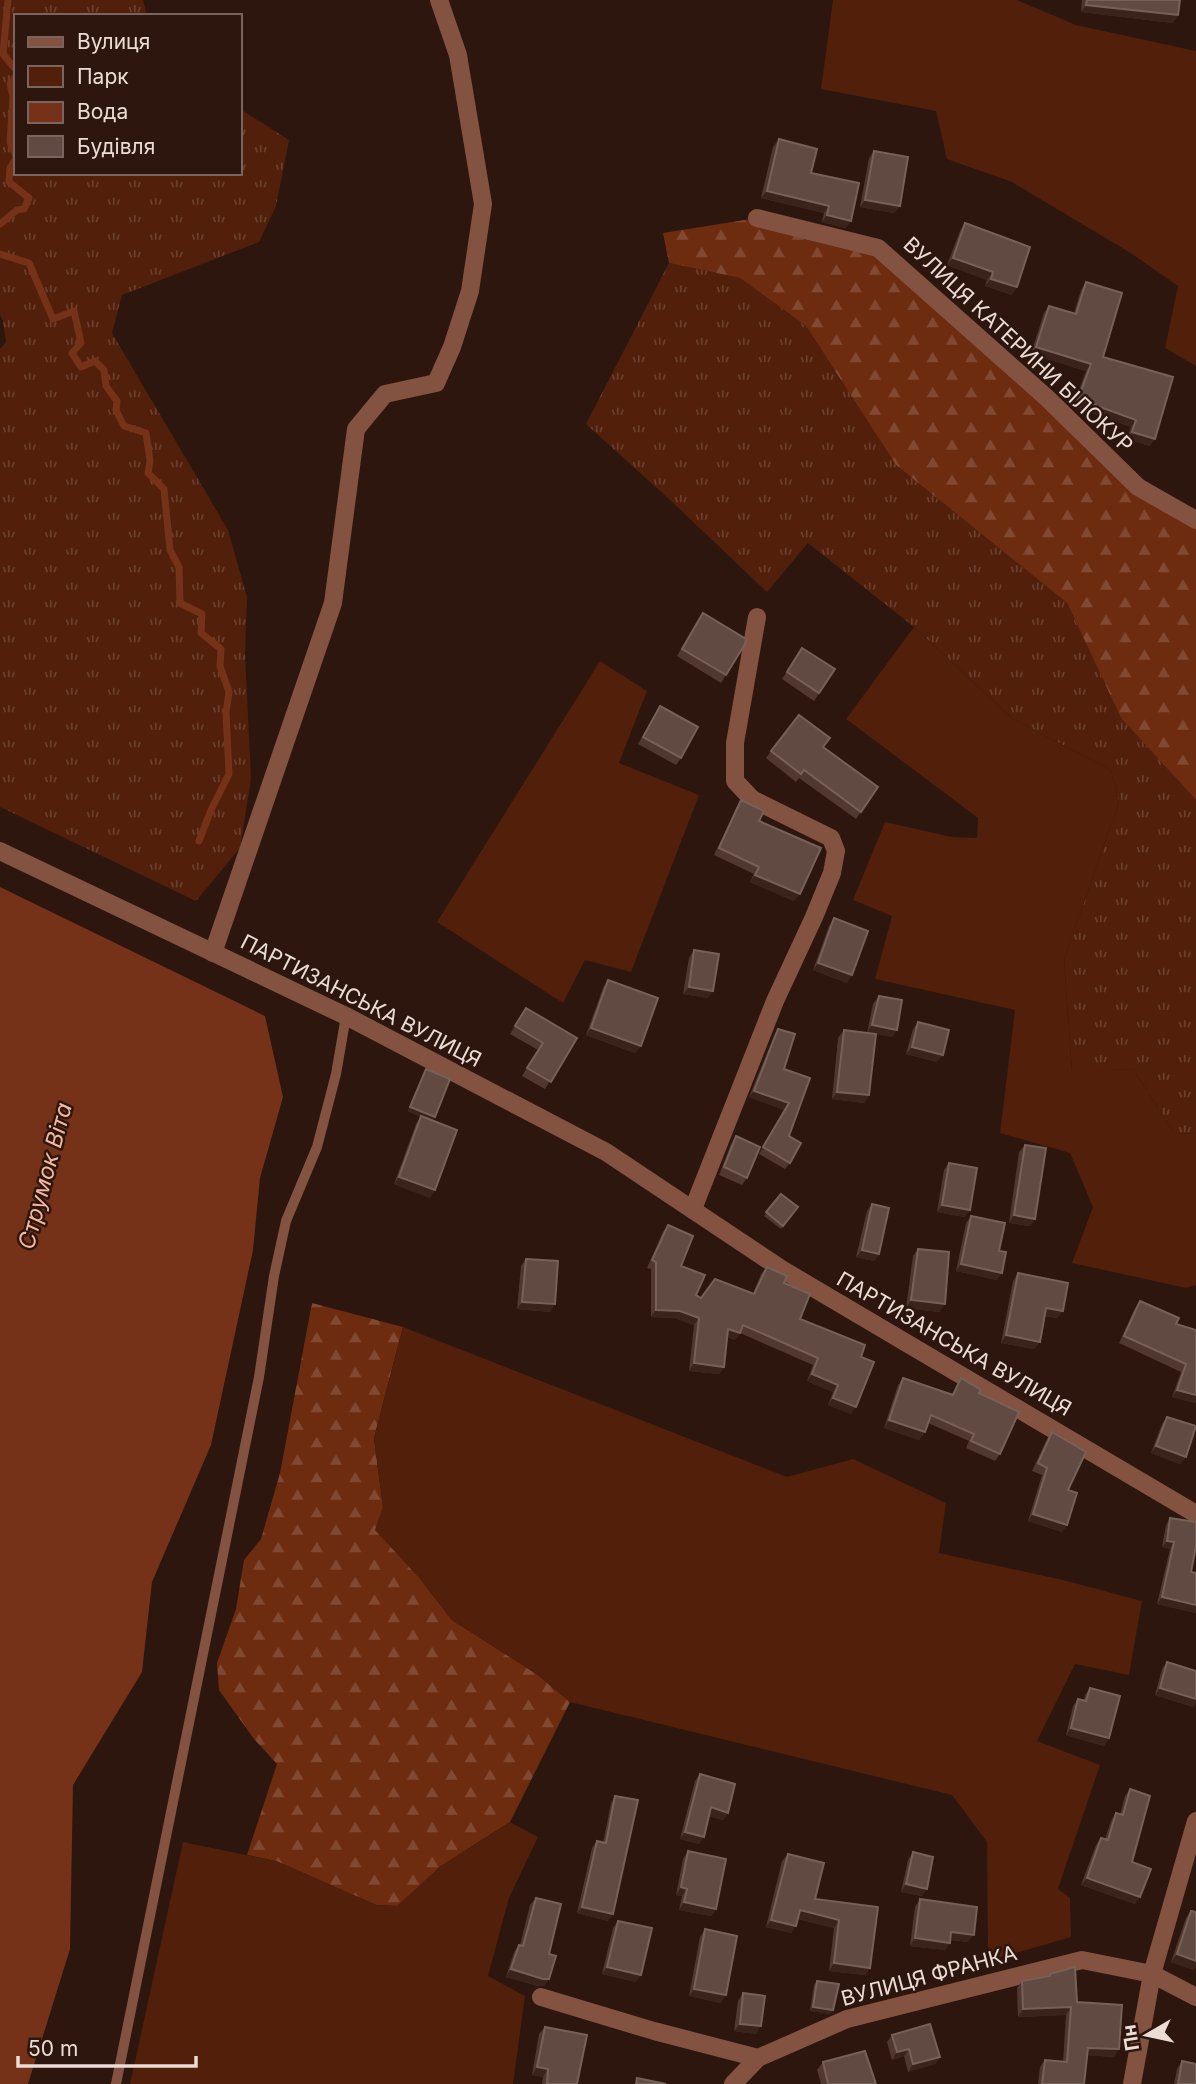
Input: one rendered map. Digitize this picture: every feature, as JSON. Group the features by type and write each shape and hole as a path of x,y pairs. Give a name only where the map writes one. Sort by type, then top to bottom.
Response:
{"street":[{"path":"213,953 333,603 356,429 385,394 436,383 452,348 470,291 483,204 458,55 439,0"},
{"name":"ВУЛИЦЯ КАТЕРИНИ БІЛОКУР","path":"757,218 878,248 1047,398 1138,487 1196,520"},
{"path":"693,1209 775,1000 832,873 836,852 831,838 752,799 735,781 734,743 757,617"},
{"name":"ПАРТИЗАНСЬКА ВУЛИЦЯ","path":"0,851 345,1016 606,1152 783,1270 1196,1514"},
{"path":"1132,2084 1152,1974 1196,1821"},
{"name":"ВУЛИЦЯ ФРАНКА","path":"733,2084 758,2058 846,2020 1082,1960 1152,1974 1196,1997"},
{"path":"541,1997 654,2031 758,2058"}],"lane":[{"path":"116,2084 256,1390 286,1220 317,1147 336,1074 345,1016"}],"green space":[{"path":"0,0 143,0 146,14 14,14 14,175 242,175 242,110 289,140 276,206 259,242 122,295 112,333 228,530 247,597 245,654 251,779 240,848 196,901 0,807 0,349 6,342 0,315"},
{"path":"833,0 1017,0 1076,25 1196,51 1196,366 1165,348 1178,286 1129,252 1012,182 947,159 936,111 821,89"},
{"path":"757,218 878,248 1138,487 1196,520 1196,800 1121,718 1067,603 896,465 806,326 740,278 669,263 663,233"},
{"path":"669,263 740,278 806,326 896,465 1067,603 1121,718 1196,800 1196,1134 1174,1133 1133,1069 1072,1072 1064,960 1119,802 1111,770 1013,719 914,627 808,543 767,592 586,424"},
{"path":"914,627 1013,719 1111,770 1119,802 1064,960 1072,1071 1133,1069 1174,1133 1196,1134 1196,1285 1186,1288 1072,1263 1093,1207 1070,1153 1000,1133 1015,1010 875,979 892,916 853,900 885,822 952,837 977,838 978,818 846,719"},
{"path":"600,661 647,691 619,763 699,795 631,972 585,960 563,1003 437,922"},
{"path":"312,1303 403,1327 374,1438 383,1507 421,1580 452,1620 538,1675 570,1702 510,1822 441,1866 398,1906 376,1905 276,1861 247,1855 277,1764 254,1739 219,1690 217,1663 236,1609 244,1560 261,1539 280,1473"},
{"path":"403,1327 787,1477 853,1459 946,1503 939,1553 1063,1580 1142,1601 1129,1675 1075,1664 1037,1741 1100,1765 1058,1889 1070,1898 1071,1937 988,1961 987,1842 952,1795 570,1702 538,1675 452,1620 421,1580 375,1530 383,1507 374,1438"},
{"path":"510,1822 538,1837 509,1898 488,1976 525,1996 513,2084 130,2084 183,1842 276,1861 376,1905 397,1906 441,1866"}],"water":[{"path":"0,887 265,1016 283,1097 260,1178 253,1250 211,1445 152,1582 142,1672 73,1785 70,1949 28,2084 0,2084"}],"building":[{"path":"1087,0 1180,0 1178,15 1086,5"},
{"path":"779,139 817,149 811,173 859,183 851,221 827,215 829,206 767,191"},
{"path":"874,151 908,157 900,206 865,200"},
{"path":"965,223 1030,247 1017,287 991,279 993,272 953,258"},
{"path":"1086,282 1122,293 1103,357 1173,377 1155,439 1132,432 1136,420 1078,399 1091,364 1036,347 1049,306 1076,314"},
{"path":"703,613 746,639 726,675 682,649"},
{"path":"802,648 835,669 819,693 787,672"},
{"path":"660,706 698,727 681,758 643,737"},
{"path":"799,715 830,738 823,747 878,787 861,812 804,770 801,774 771,751"},
{"path":"741,800 764,811 759,821 821,848 800,894 755,875 759,867 719,848"},
{"path":"834,918 868,931 852,975 818,963"},
{"path":"694,950 719,954 713,991 689,987"},
{"path":"608,980 658,998 641,1046 591,1028"},
{"path":"879,996 902,1000 897,1030 872,1025"},
{"path":"526,1008 577,1038 551,1082 527,1068 543,1043 515,1026"},
{"path":"918,1022 949,1030 943,1055 912,1047"},
{"path":"778,1029 795,1034 784,1069 810,1078 789,1136 801,1143 790,1163 763,1147 789,1103 754,1091"},
{"path":"844,1030 876,1034 869,1095 837,1092"},
{"path":"426,1069 450,1079 435,1117 410,1107"},
{"path":"421,1116 457,1130 435,1190 399,1177"},
{"path":"736,1136 760,1147 747,1178 724,1167"},
{"path":"1025,1145 1046,1148 1035,1219 1014,1215"},
{"path":"949,1163 977,1168 970,1210 942,1205"},
{"path":"781,1194 798,1207 783,1226 766,1212"},
{"path":"872,1204 889,1208 879,1254 862,1250"},
{"path":"971,1216 1005,1223 999,1251 1006,1252 1002,1273 961,1264"},
{"path":"668,1225 693,1236 681,1266 705,1275 696,1295 701,1298 715,1279 754,1294 767,1267 787,1276 784,1283 810,1294 800,1319 865,1345 861,1357 874,1362 856,1407 833,1398 838,1385 812,1374 818,1358 743,1325 740,1333 728,1329 724,1367 694,1363 699,1318 680,1311 656,1310 656,1262 652,1260"},
{"path":"918,1249 949,1252 945,1304 911,1300"},
{"path":"526,1259 558,1261 555,1304 522,1302"},
{"path":"1018,1273 1068,1283 1063,1311 1046,1308 1040,1342 1006,1335"},
{"path":"1140,1301 1179,1318 1176,1324 1196,1330 1196,1395 1177,1390 1186,1364 1124,1336"},
{"path":"903,1378 953,1395 961,1378 981,1390 979,1393 1019,1412 1000,1454 971,1441 974,1434 931,1415 925,1432 889,1420"},
{"path":"1167,1417 1196,1426 1186,1457 1156,1446"},
{"path":"1052,1432 1086,1452 1068,1490 1077,1493 1067,1525 1033,1514 1047,1468 1038,1463"},
{"path":"1170,1518 1196,1522 1196,1546 1191,1572 1196,1573 1196,1605 1162,1597 1174,1542 1167,1541"},
{"path":"1167,1662 1196,1671 1196,1699 1160,1688"},
{"path":"1090,1688 1120,1696 1109,1738 1071,1728 1078,1699 1086,1701"},
{"path":"700,1774 735,1784 728,1813 711,1807 704,1837 685,1832"},
{"path":"1130,1789 1150,1796 1132,1862 1151,1869 1140,1897 1087,1878 1101,1838 1108,1840 1116,1813 1123,1815"},
{"path":"615,1796 638,1800 613,1914 582,1907 597,1841 606,1843"},
{"path":"688,1851 726,1859 716,1909 684,1902 687,1889 681,1887"},
{"path":"913,1852 933,1857 927,1889 906,1884"},
{"path":"788,1854 824,1863 815,1899 878,1907 870,1968 834,1963 839,1920 800,1910 796,1926 771,1920"},
{"path":"536,1898 561,1904 549,1954 556,1956 549,1979 511,1969 519,1945 523,1946"},
{"path":"920,1899 977,1907 974,1935 951,1932 950,1943 915,1938"},
{"path":"1191,1911 1196,1912 1196,1961 1177,1954"},
{"path":"618,1921 652,1928 641,1975 607,1967"},
{"path":"705,1929 737,1936 726,1995 694,1989"},
{"path":"1075,1967 1077,2002 1122,2005 1119,2049 1088,2048 1084,2084 1042,2084 1045,2060 1067,2062 1071,2007 1023,2009 1022,1981 1050,1976"},
{"path":"817,1981 839,1984 833,2010 813,2007"},
{"path":"743,1993 765,1996 761,2026 740,2024"},
{"path":"930,2024 940,2057 913,2064 909,2049 897,2052 892,2035"},
{"path":"545,2027 587,2035 577,2084 547,2084 548,2069 537,2067"},
{"path":"865,2051 876,2084 828,2084 823,2062"},
{"path":"1182,2061 1196,2064 1196,2084 1178,2084"},
{"path":"637,2078 666,2084 636,2084"}],"waterway":[{"name":"Струмок Віта","path":"8,0 3,54 14,68"},
{"name":"Струмок Віта","path":"14,79 10,84 13,97 10,142 14,151"},
{"name":"Струмок Віта","path":"0,224 17,210 24,209 29,198 9,182 10,168 14,161"},
{"name":"Струмок Віта","path":"0,254 29,263 53,319 74,311 81,343 72,353 81,367 95,361 104,370 106,386 117,401 116,410 124,426 146,433 150,461 148,473 164,489 170,550 179,567 180,603 202,614 201,633 221,649 220,666 229,692 226,712 229,774 199,841"}]}
